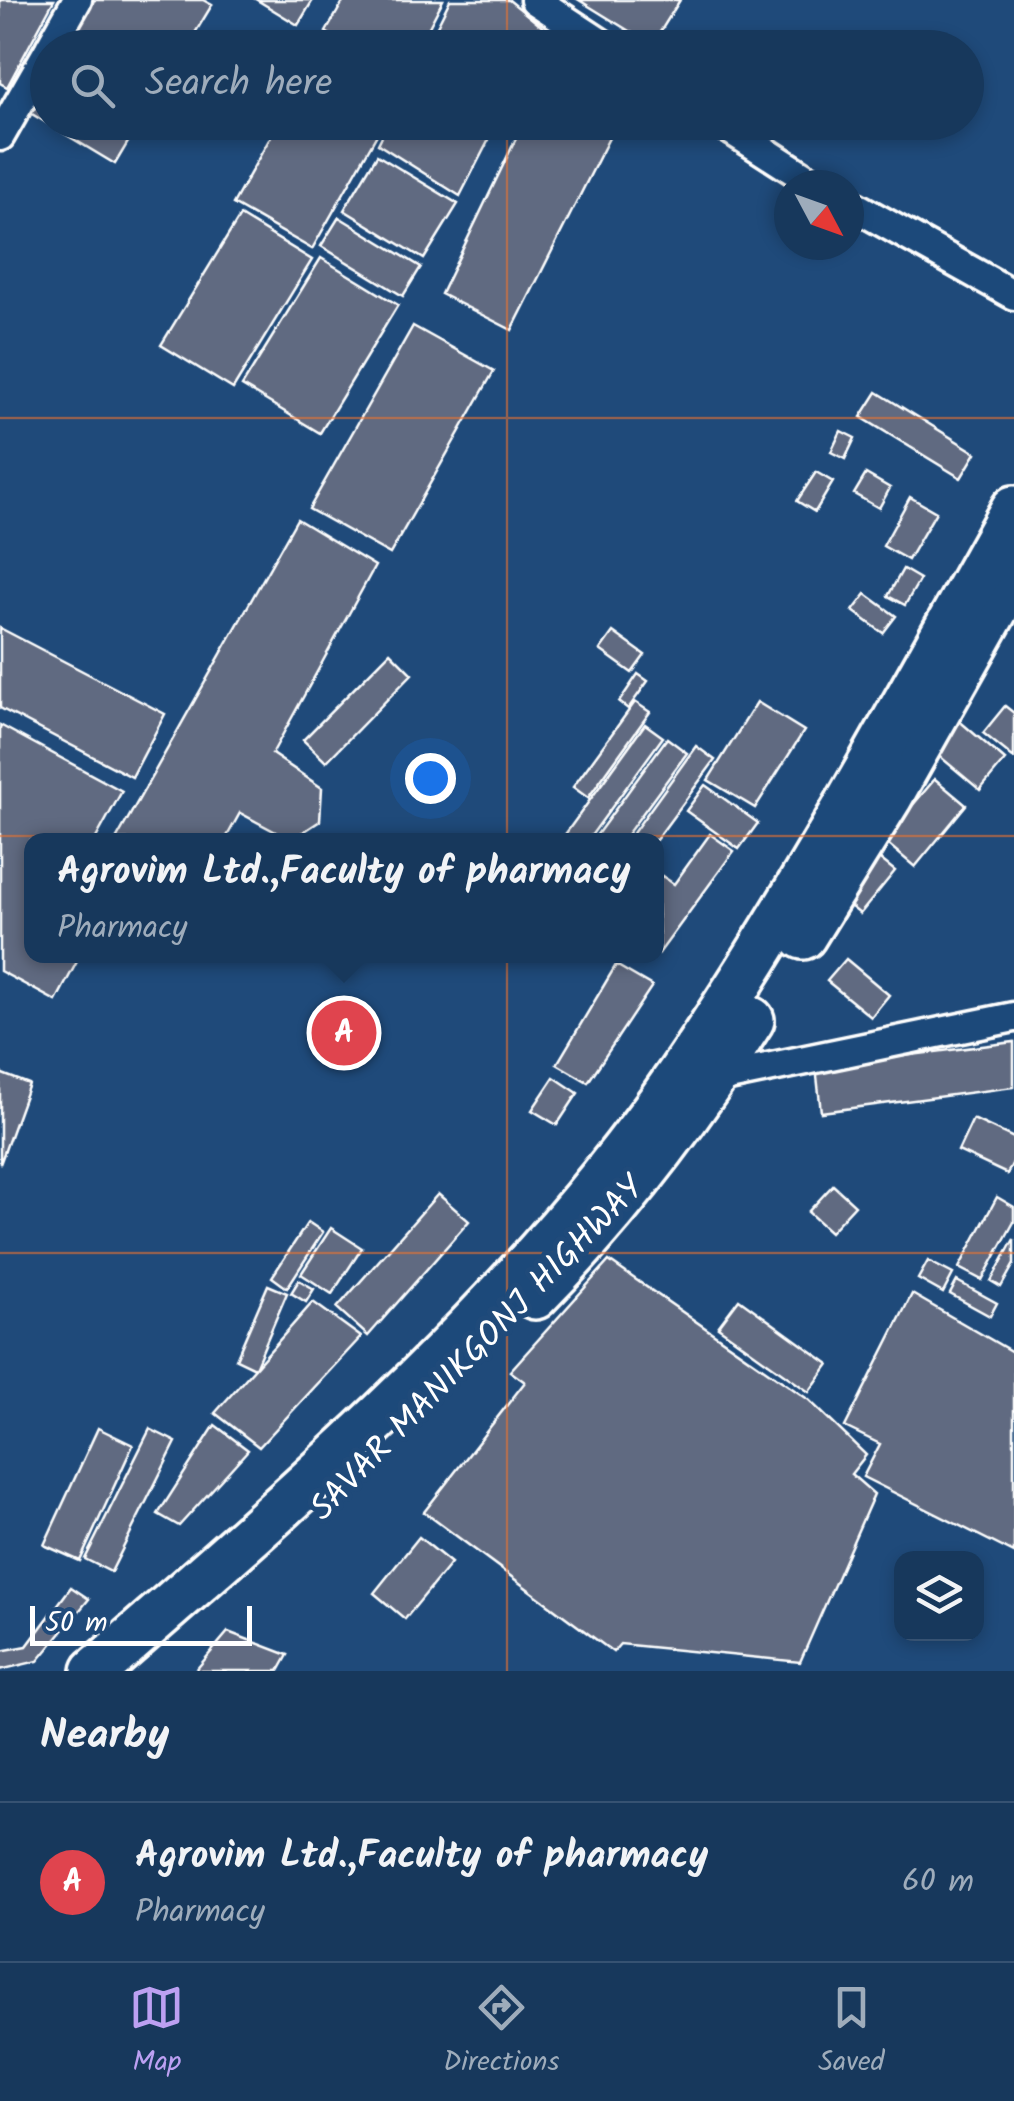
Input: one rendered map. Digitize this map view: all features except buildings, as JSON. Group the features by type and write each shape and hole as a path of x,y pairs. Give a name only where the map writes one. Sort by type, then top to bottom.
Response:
{"main road":[{"path":"95,1671 362,1430 506,1287 584,1198 679,1075 772,928 1014,509"},
{"name":"SAVAR MANIKGONJ HIGHWAY","path":"141,1671 396,1438 573,1258 656,1160 714,1078 889,797 1014,576"}],"street":[{"path":"60,30 77,0"},
{"path":"535,0 581,30"},
{"path":"0,136 30,83"},
{"path":"747,140 794,170"},
{"path":"864,211 1014,295"},
{"path":"714,1078 1014,1017"}],"place":[{"name":"Agrovim Ltd.,Faculty of pharmacy","path":"344,1033"}]}
